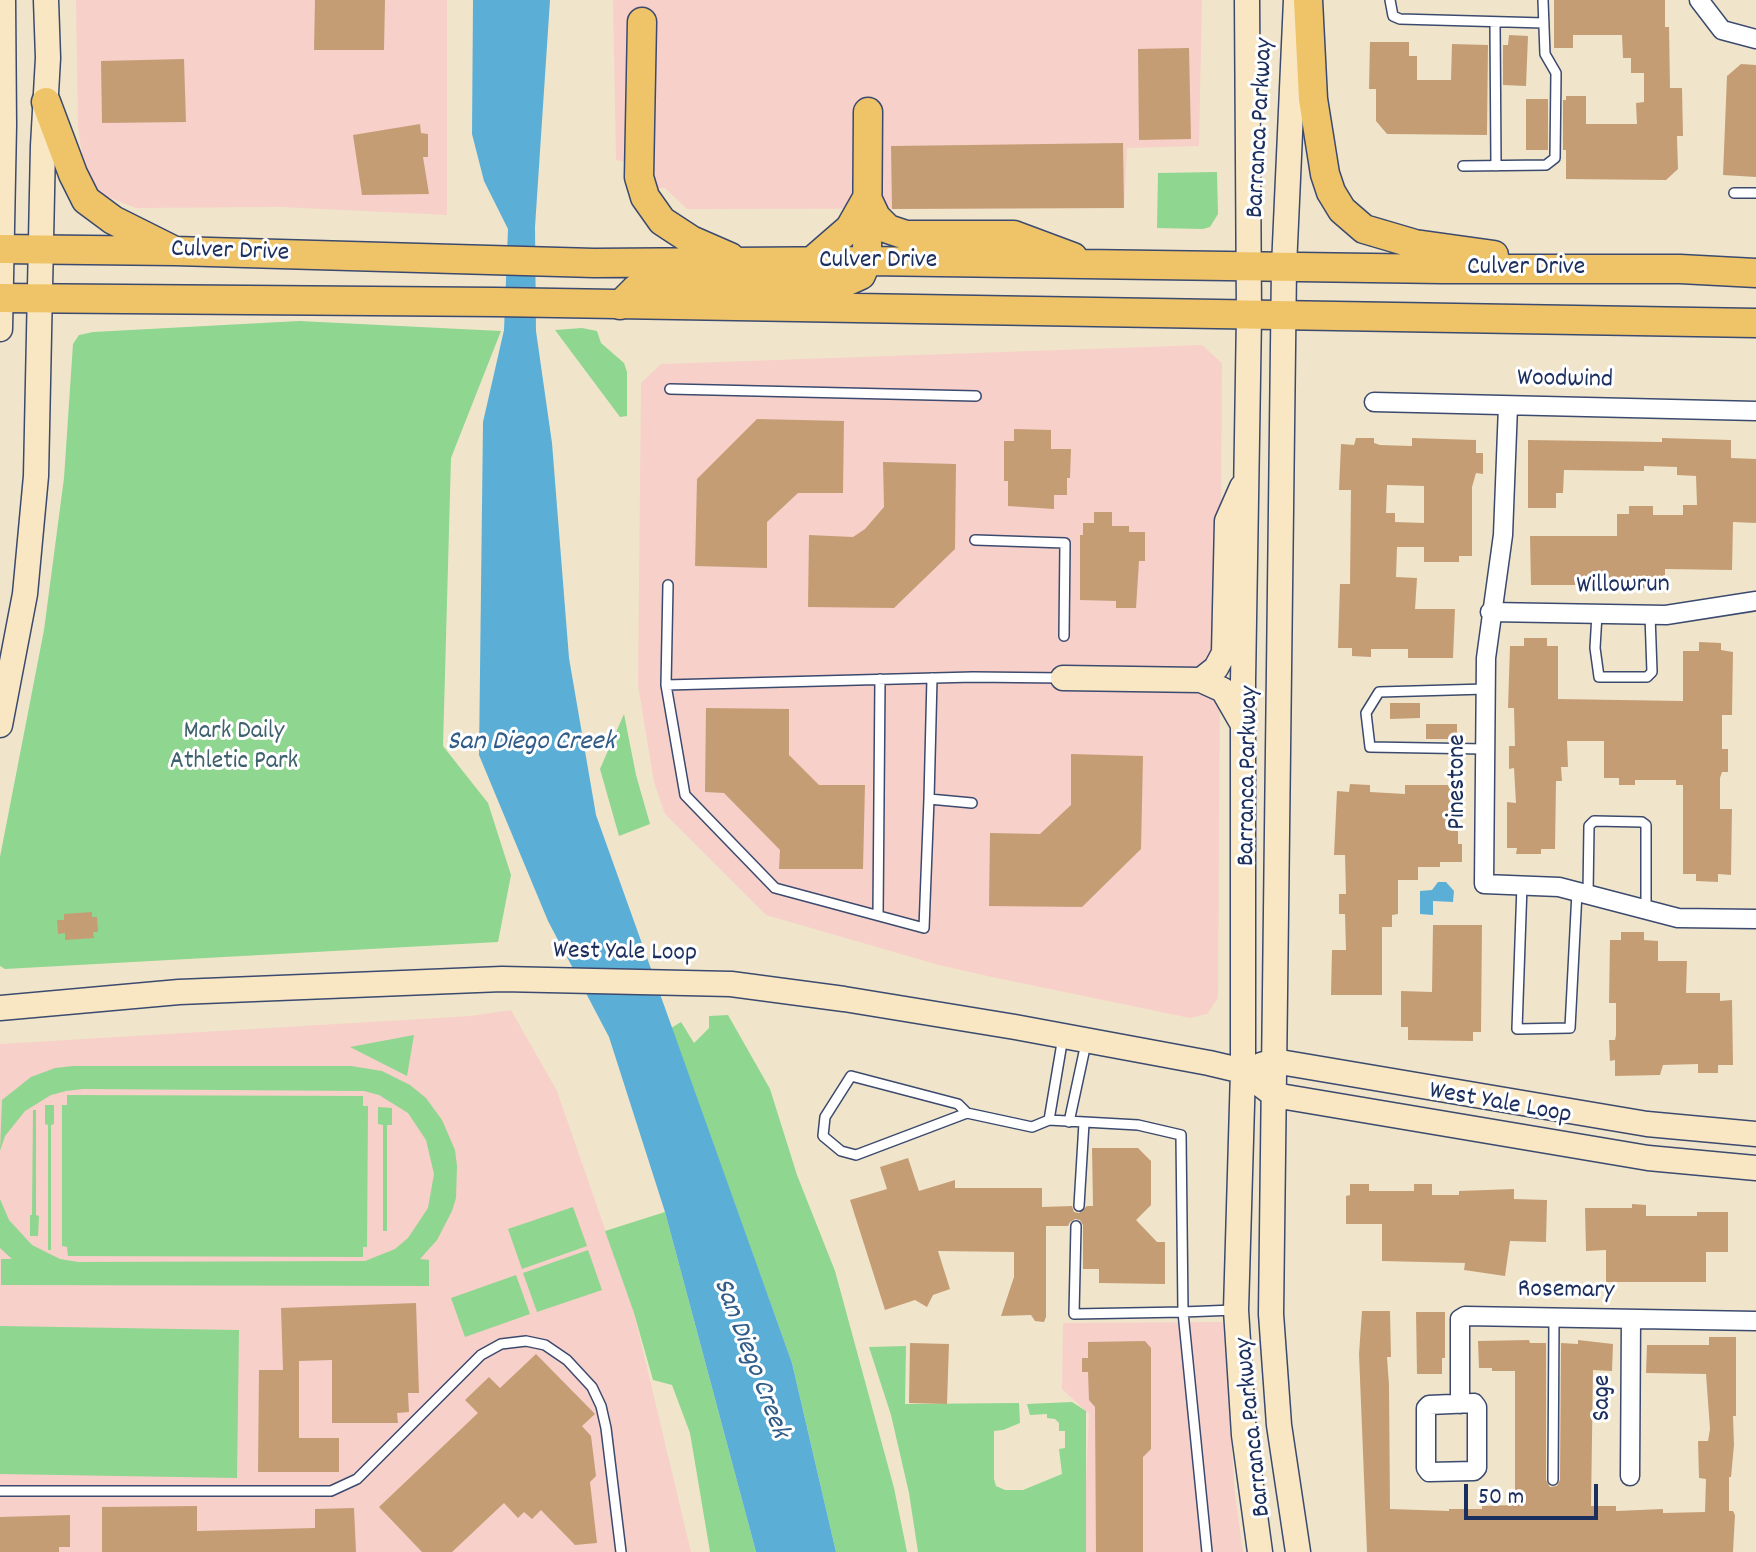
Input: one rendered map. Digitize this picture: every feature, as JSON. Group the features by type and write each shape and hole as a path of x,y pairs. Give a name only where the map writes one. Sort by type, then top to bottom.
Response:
{"main road":[{"path":"0,329 3,0"},
{"path":"0,725 19,633 33,515 38,435 46,0"},
{"name":"Barranca Parkway","path":"1247,0 1249,315 1243,1071 1236,1310 1244,1435 1260,1552"},
{"name":"Barranca Parkway","path":"1296,0 1284,267 1271,1314 1279,1425 1298,1552"},
{"path":"1308,0 1313,99 1325,174 1342,210 1364,229 1415,244 1602,269"},
{"path":"642,22 639,177 645,197 662,221 691,240 742,262"},
{"path":"46,102 86,200 113,220 175,251"},
{"path":"605,305 644,286 841,284 861,275 867,261 868,112"},
{"path":"812,261 850,228 867,198"},
{"path":"867,198 876,217 888,229 906,235 1014,235 1093,264"},
{"name":"Culver Drive","path":"1,249 594,263 867,261 1680,269 1756,273"},
{"name":"Culver Drive","path":"0,298 496,302 1756,323"},
{"path":"1201,680 1216,668 1224,653 1227,521 1246,477"},
{"path":"1063,678 1201,680 1223,690 1244,725"},
{"name":"West Yale Loop","path":"0,1008 179,992 502,979 731,984 844,999 1243,1071 1274,1095 1632,1156 1756,1168"},
{"name":"West Yale Loop","path":"1243,1071 1274,1061 1647,1124 1756,1134"}],"street":[{"path":"1699,0 1722,30 1756,39"},
{"name":"Woodwind","path":"1374,402 1756,411"},
{"name":"Pinestone","path":"1508,406 1503,535 1490,612 1486,689 1484,884 1559,887 1678,918 1756,919"},
{"name":"Willowrun","path":"1490,612 1650,615 1756,601"},
{"name":"Rosemary","path":"1460,1404 1460,1319 1465,1316 1756,1321"},
{"name":"Sage","path":"1630,1476 1631,1319"},
{"path":"1474,1403 1477,1407 1477,1468 1474,1471 1429,1472 1426,1468 1426,1408 1429,1405 1460,1404 1474,1403"}],"lane":[{"path":"1390,0 1393,16 1400,19 1544,23"},
{"path":"1463,166 1546,165 1555,158 1556,73 1545,54 1543,0"},
{"path":"1495,23 1496,166"},
{"path":"1734,193 1756,193"},
{"path":"670,389 976,396"},
{"path":"975,540 1065,543 1064,636"},
{"path":"668,585 666,685 685,795 775,888 924,928 932,678"},
{"path":"1597,614 1595,648 1599,677 1647,677 1652,672 1650,615"},
{"path":"666,685 1063,678"},
{"path":"878,915 880,679"},
{"path":"1485,749 1370,747 1366,713 1379,692 1486,689"},
{"path":"929,799 972,803"},
{"path":"1522,885 1517,1029 1570,1028 1589,826 1594,821 1642,822 1646,825 1646,910"},
{"path":"1049,1120 1074,1039"},
{"path":"1069,1122 1074,1039"},
{"path":"967,1113 856,1155 841,1151 823,1136 825,1117 851,1076 958,1104 967,1113 1032,1127 1049,1120 1138,1125 1181,1135 1183,1312 1207,1552"},
{"path":"1079,1206 1084,1123"},
{"path":"1076,1226 1074,1314 1236,1310"},
{"path":"1553,1480 1554,1319"},
{"path":"0,1491 331,1491 357,1479 481,1355 501,1344 526,1341 545,1345 567,1360 582,1374 596,1397 606,1428 621,1552"}],"shaded area":[{"path":"76,0 447,0 447,215 282,207 136,208 100,194 83,162 78,126"},
{"path":"613,0 1202,0 1199,146 1127,148 1124,208 687,209 665,188 628,188 626,162 616,160"},
{"path":"1202,345 1222,363 1218,998 1207,1014 1190,1018 992,977 939,965 766,915 665,814 654,782 638,685 641,383 661,364"},
{"path":"511,1010 557,1091 634,1313 691,1552 0,1552 0,1044 470,1016"},
{"path":"1223,1322 1235,1494 1243,1552 1083,1552 1089,1414 1062,1389 1063,1323"}],"green space":[{"path":"1217,172 1218,214 1210,227 1157,228 1158,173"},
{"name":"Mark Daily Athletic Park","path":"299,321 501,331 451,458 443,746 488,803 511,875 498,942 5,969 0,966 0,857 44,630 64,478 73,344 79,335 93,332"},
{"path":"582,328 597,331 601,343 624,363 627,372 627,416 620,417 555,330"},
{"path":"624,714 650,824 619,836 600,769"},
{"path":"728,1015 770,1089 797,1175 835,1271 894,1488 907,1552 836,1552 792,1363 671,1028 681,1022 694,1043 709,1028 709,1016"},
{"path":"414,1035 407,1076 350,1047"},
{"path":"351,1066 382,1071 410,1085 426,1098 442,1120 455,1150 457,1166 456,1198 452,1211 437,1240 420,1259 429,1260 429,1286 1,1285 1,1259 12,1259 0,1248 0,1199 9,1220 32,1245 60,1259 78,1262 365,1261 395,1249 408,1238 428,1208 434,1174 426,1140 408,1113 379,1095 364,1091 66,1091 51,1095 25,1111 5,1136 0,1151 2,1100 31,1077 55,1068"},
{"path":"67,1095 363,1096 363,1106 368,1106 367,1247 363,1247 363,1257 68,1256 67,1247 62,1246 62,1105 67,1105"},
{"path":"45,1105 54,1105 54,1124 51,1125 51,1250 48,1250 48,1125 45,1124"},
{"path":"378,1107 392,1108 392,1125 387,1125 387,1231 383,1231 383,1125 378,1124"},
{"path":"33,1110 36,1110 38,1236 30,1236"},
{"path":"573,1207 587,1246 522,1269 508,1229"},
{"path":"665,1212 756,1552 710,1552 690,1433 672,1385 653,1380 634,1313 605,1231"},
{"path":"588,1250 602,1290 537,1312 523,1273"},
{"path":"516,1275 530,1314 465,1337 451,1298"},
{"path":"0,1326 239,1330 237,1478 0,1474"},
{"path":"906,1346 905,1404 1019,1403 1020,1423 994,1431 994,1479 996,1486 1005,1490 1023,1490 1062,1474 1059,1449 1065,1448 1065,1431 1059,1431 1059,1423 1047,1418 1047,1414 1030,1415 1027,1404 1072,1402 1086,1411 1086,1552 918,1552 909,1493 891,1415 869,1347"}],"water":[{"name":"San Diego Creek","path":"473,0 550,0 535,227 536,331 552,443 569,658 596,815 792,1363 836,1552 756,1552 665,1212 609,1037 548,921 479,755 483,422 504,330 508,229 484,181 472,134"},
{"path":"1438,882 1446,882 1454,891 1453,902 1433,901 1433,915 1420,914 1420,891 1432,890"}],"building":[{"path":"315,0 385,0 384,50 314,50"},
{"path":"1554,0 1665,0 1665,27 1669,27 1670,88 1682,88 1683,136 1677,136 1678,169 1666,180 1566,179 1563,100 1566,96 1586,96 1586,124 1637,124 1636,103 1644,102 1644,73 1631,73 1631,58 1623,58 1622,35 1573,35 1573,48 1554,48"},
{"path":"1509,35 1528,36 1526,86 1503,85 1503,45 1508,45"},
{"path":"1370,42 1409,42 1409,56 1417,56 1417,80 1451,80 1452,44 1488,45 1487,135 1387,134 1376,121 1376,89 1369,89"},
{"path":"1189,48 1191,139 1139,140 1138,49"},
{"path":"184,59 186,122 102,123 101,61"},
{"path":"1741,64 1756,65 1756,177 1723,175 1727,76"},
{"path":"1526,99 1548,99 1548,150 1526,150"},
{"path":"420,124 421,133 428,134 428,157 423,157 429,194 362,195 353,135"},
{"path":"1123,143 1124,208 892,209 891,146"},
{"path":"757,419 844,421 843,493 798,493 767,522 767,568 695,566 697,479"},
{"path":"1014,429 1051,430 1051,449 1071,449 1067,495 1054,495 1054,509 1008,506 1008,481 1004,481 1004,441 1014,441"},
{"path":"1356,438 1374,438 1374,443 1380,445 1412,446 1412,438 1476,440 1476,453 1483,453 1483,474 1476,473 1472,487 1472,556 1459,556 1459,562 1424,562 1424,547 1397,547 1396,577 1417,578 1415,609 1455,609 1453,658 1408,658 1408,649 1371,649 1371,657 1352,656 1352,648 1338,648 1340,584 1350,584 1351,490 1339,490 1341,444 1354,445","holes":["1387,485 1424,486 1424,523 1395,522 1395,513 1386,513"]},
{"path":"1662,438 1731,440 1731,458 1756,459 1756,523 1733,522 1732,570 1665,569 1665,579 1650,579 1650,588 1631,588 1630,578 1593,578 1593,585 1531,585 1530,536 1617,536 1617,514 1629,514 1629,506 1653,506 1653,515 1683,515 1683,505 1697,505 1696,476 1677,475 1677,467 1644,466 1644,471 1564,470 1563,493 1556,493 1556,508 1528,508 1528,440 1662,442"},
{"path":"883,462 956,464 955,549 894,608 808,607 809,535 853,537 865,529 884,507"},
{"path":"1094,512 1112,512 1112,526 1129,526 1129,532 1145,532 1145,561 1139,561 1136,608 1116,608 1116,601 1080,600 1080,535 1083,535 1083,523 1094,523"},
{"path":"1524,638 1547,638 1547,646 1558,646 1558,699 1683,701 1683,651 1699,651 1699,642 1721,643 1721,650 1733,652 1732,715 1722,715 1722,749 1728,749 1728,772 1722,772 1720,778 1720,809 1732,809 1731,875 1718,874 1718,882 1696,881 1696,874 1683,874 1683,785 1676,785 1676,780 1635,780 1635,785 1619,785 1619,778 1604,778 1604,741 1567,741 1568,767 1561,767 1562,781 1556,781 1555,849 1541,849 1541,854 1516,854 1517,848 1507,848 1507,802 1516,803 1514,768 1509,769 1509,746 1515,746 1514,708 1508,708 1510,646 1524,646"},
{"path":"1390,703 1420,703 1420,718 1390,719"},
{"path":"706,708 789,709 789,755 819,785 865,785 863,869 779,869 780,850 724,793 705,792"},
{"path":"1426,724 1457,724 1457,739 1426,739"},
{"path":"1071,754 1143,756 1141,849 1082,907 989,906 990,833 1040,834 1071,805"},
{"path":"1350,784 1370,785 1370,792 1405,794 1405,785 1452,785 1452,801 1458,801 1458,844 1462,844 1462,862 1440,862 1440,867 1418,867 1418,880 1398,880 1398,914 1392,915 1392,927 1382,927 1382,995 1331,995 1332,950 1346,950 1345,914 1339,914 1339,894 1346,894 1345,855 1334,855 1337,791 1349,792"},
{"path":"92,912 92,917 97,917 98,932 93,932 94,938 65,940 65,933 58,934 57,920 64,920 64,914"},
{"path":"1433,925 1482,925 1481,1032 1473,1032 1473,1041 1408,1040 1408,1027 1401,1027 1401,991 1432,992"},
{"path":"1621,932 1644,932 1644,940 1658,941 1658,961 1687,961 1686,993 1720,993 1720,1001 1732,1000 1733,1065 1718,1065 1718,1073 1698,1073 1698,1064 1663,1065 1660,1075 1615,1076 1615,1060 1610,1061 1609,1040 1615,1040 1616,1035 1616,1003 1609,1003 1610,940 1621,940"},
{"path":"1092,1148 1138,1148 1151,1161 1151,1205 1136,1220 1157,1242 1165,1242 1165,1284 1099,1283 1099,1269 1083,1269 1083,1225 1075,1219 1068,1226 1046,1226 1044,1322 1035,1321 1031,1315 1001,1316 1014,1277 1014,1252 938,1251 950,1289 933,1295 927,1307 915,1300 885,1310 850,1200 887,1189 880,1167 908,1158 919,1191 955,1180 955,1188 1042,1188 1042,1207 1072,1206 1074,1212 1079,1213 1087,1206 1093,1206"},
{"path":"1350,1184 1369,1184 1369,1191 1414,1191 1414,1184 1432,1184 1432,1195 1514,1189 1514,1199 1547,1200 1546,1242 1510,1241 1505,1276 1464,1270 1465,1263 1382,1261 1382,1224 1346,1224 1346,1196 1350,1195"},
{"path":"1632,1204 1646,1205 1646,1216 1697,1216 1697,1212 1728,1212 1728,1252 1706,1252 1706,1282 1606,1282 1606,1250 1586,1251 1585,1208 1632,1208"},
{"path":"416,1303 419,1393 408,1393 409,1412 397,1413 398,1423 332,1423 332,1360 299,1361 299,1438 339,1438 339,1472 258,1472 259,1370 283,1370 281,1308"},
{"path":"1362,1311 1390,1311 1391,1357 1387,1357 1390,1509 1449,1511 1515,1505 1515,1371 1479,1368 1478,1341 1529,1340 1530,1343 1546,1343 1546,1480 1550,1487 1557,1486 1560,1480 1561,1343 1578,1344 1578,1340 1613,1344 1612,1371 1593,1370 1591,1506 1616,1506 1616,1511 1663,1509 1663,1513 1705,1512 1706,1479 1699,1478 1698,1441 1708,1441 1710,1429 1706,1374 1646,1373 1647,1345 1709,1345 1709,1337 1736,1337 1736,1416 1733,1416 1734,1445 1729,1477 1729,1511 1735,1515 1733,1552 1367,1552 1359,1354"},
{"path":"1416,1312 1445,1312 1442,1374 1417,1374"},
{"path":"1145,1341 1151,1348 1151,1449 1143,1457 1143,1552 1096,1552 1095,1407 1089,1400 1088,1372 1082,1372 1082,1358 1088,1358 1088,1342"},
{"path":"910,1343 949,1344 947,1404 909,1403"},
{"path":"536,1354 595,1414 582,1426 591,1436 596,1476 590,1482 597,1543 575,1545 541,1510 532,1519 524,1512 518,1518 504,1503 452,1552 422,1552 379,1507 478,1413 465,1400 489,1377 500,1388"},
{"path":"197,1506 197,1531 315,1528 315,1509 354,1508 356,1552 102,1552 102,1507"},
{"path":"70,1515 70,1547 59,1547 59,1552 0,1552 0,1517"}]}
